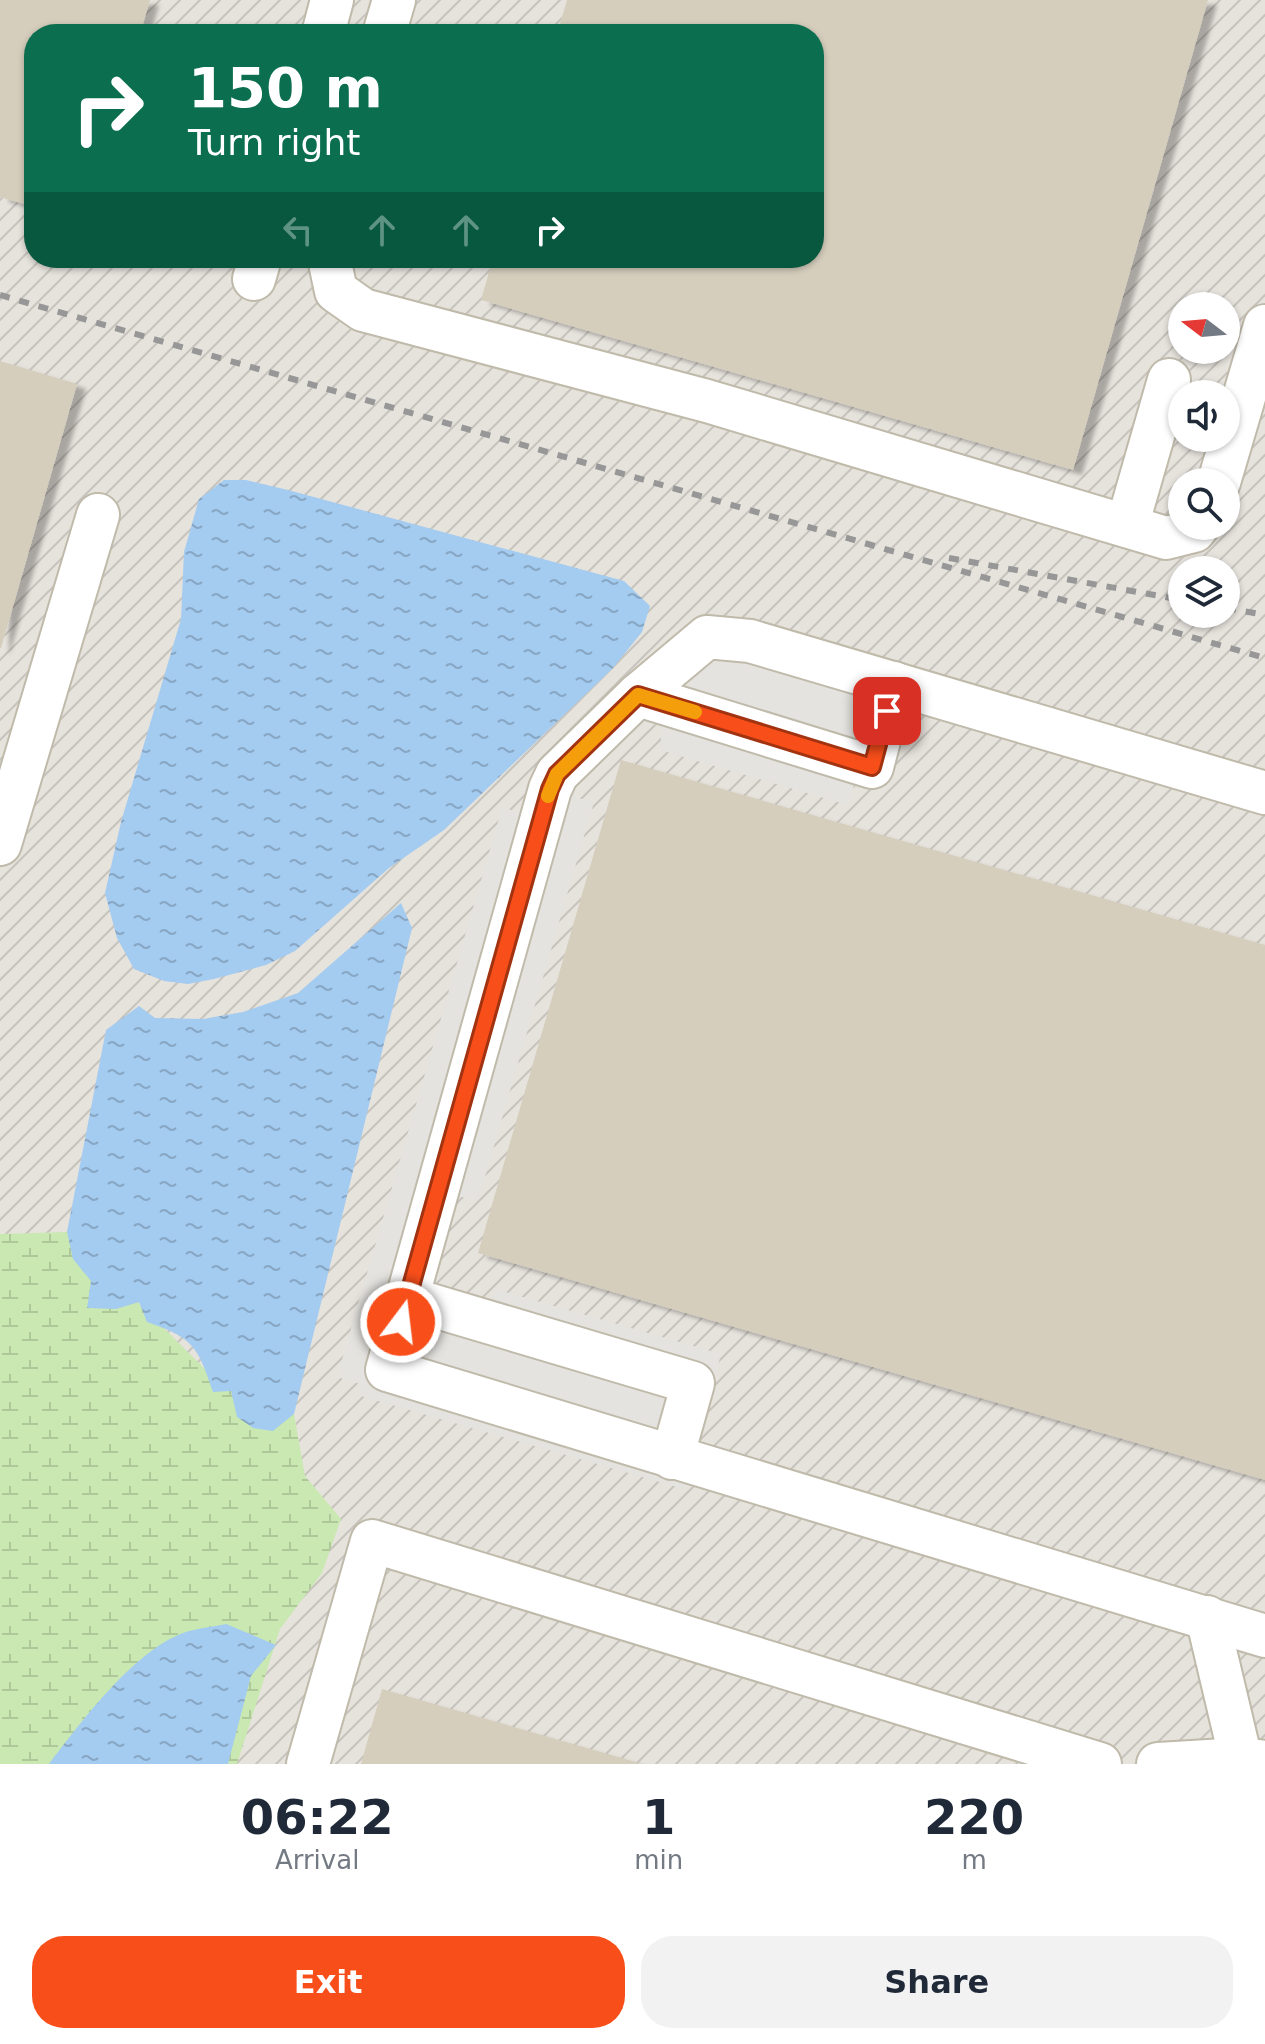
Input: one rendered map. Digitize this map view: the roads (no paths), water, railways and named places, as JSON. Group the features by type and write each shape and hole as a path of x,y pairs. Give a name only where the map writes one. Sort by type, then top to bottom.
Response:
{"lane":[{"path":"326,24 332,0"},
{"path":"387,24 394,0"},
{"path":"331,268 336,291 363,310 707,401 1168,538"},
{"path":"1223,468 1265,326"},
{"path":"1127,526 1168,383"},
{"path":"0,844 98,515"},
{"path":"1265,793 750,641 707,637 638,695 557,774 550,789 387,1370 1265,1636"},
{"path":"638,695 872,767 894,683"},
{"path":"407,1298 693,1383 672,1458"},
{"path":"308,1764 372,1541 1100,1764"},
{"path":"1158,1764 1254,1753 1222,1688 1207,1617"}],"water":[{"path":"224,480 246,480 288,490 624,581 650,606 642,632 613,668 444,830 389,868 295,951 266,965 188,984 164,981 134,969 117,938 105,893 121,822 181,619 184,552 199,499"},
{"path":"401,903 412,928 294,1414 273,1431 253,1428 237,1417 231,1391 213,1392 203,1364 192,1346 175,1333 147,1322 139,1302 116,1309 87,1308 91,1281 73,1259 67,1232 106,1030 139,1006 155,1018 203,1019 243,1012 298,993"},
{"path":"226,1624 276,1645 251,1676 228,1764 49,1764 109,1690 145,1656 183,1633"}],"railway":[{"path":"0,295 1265,658"},
{"path":"949,558 1168,597"},
{"path":"1240,611 1265,615"}]}
